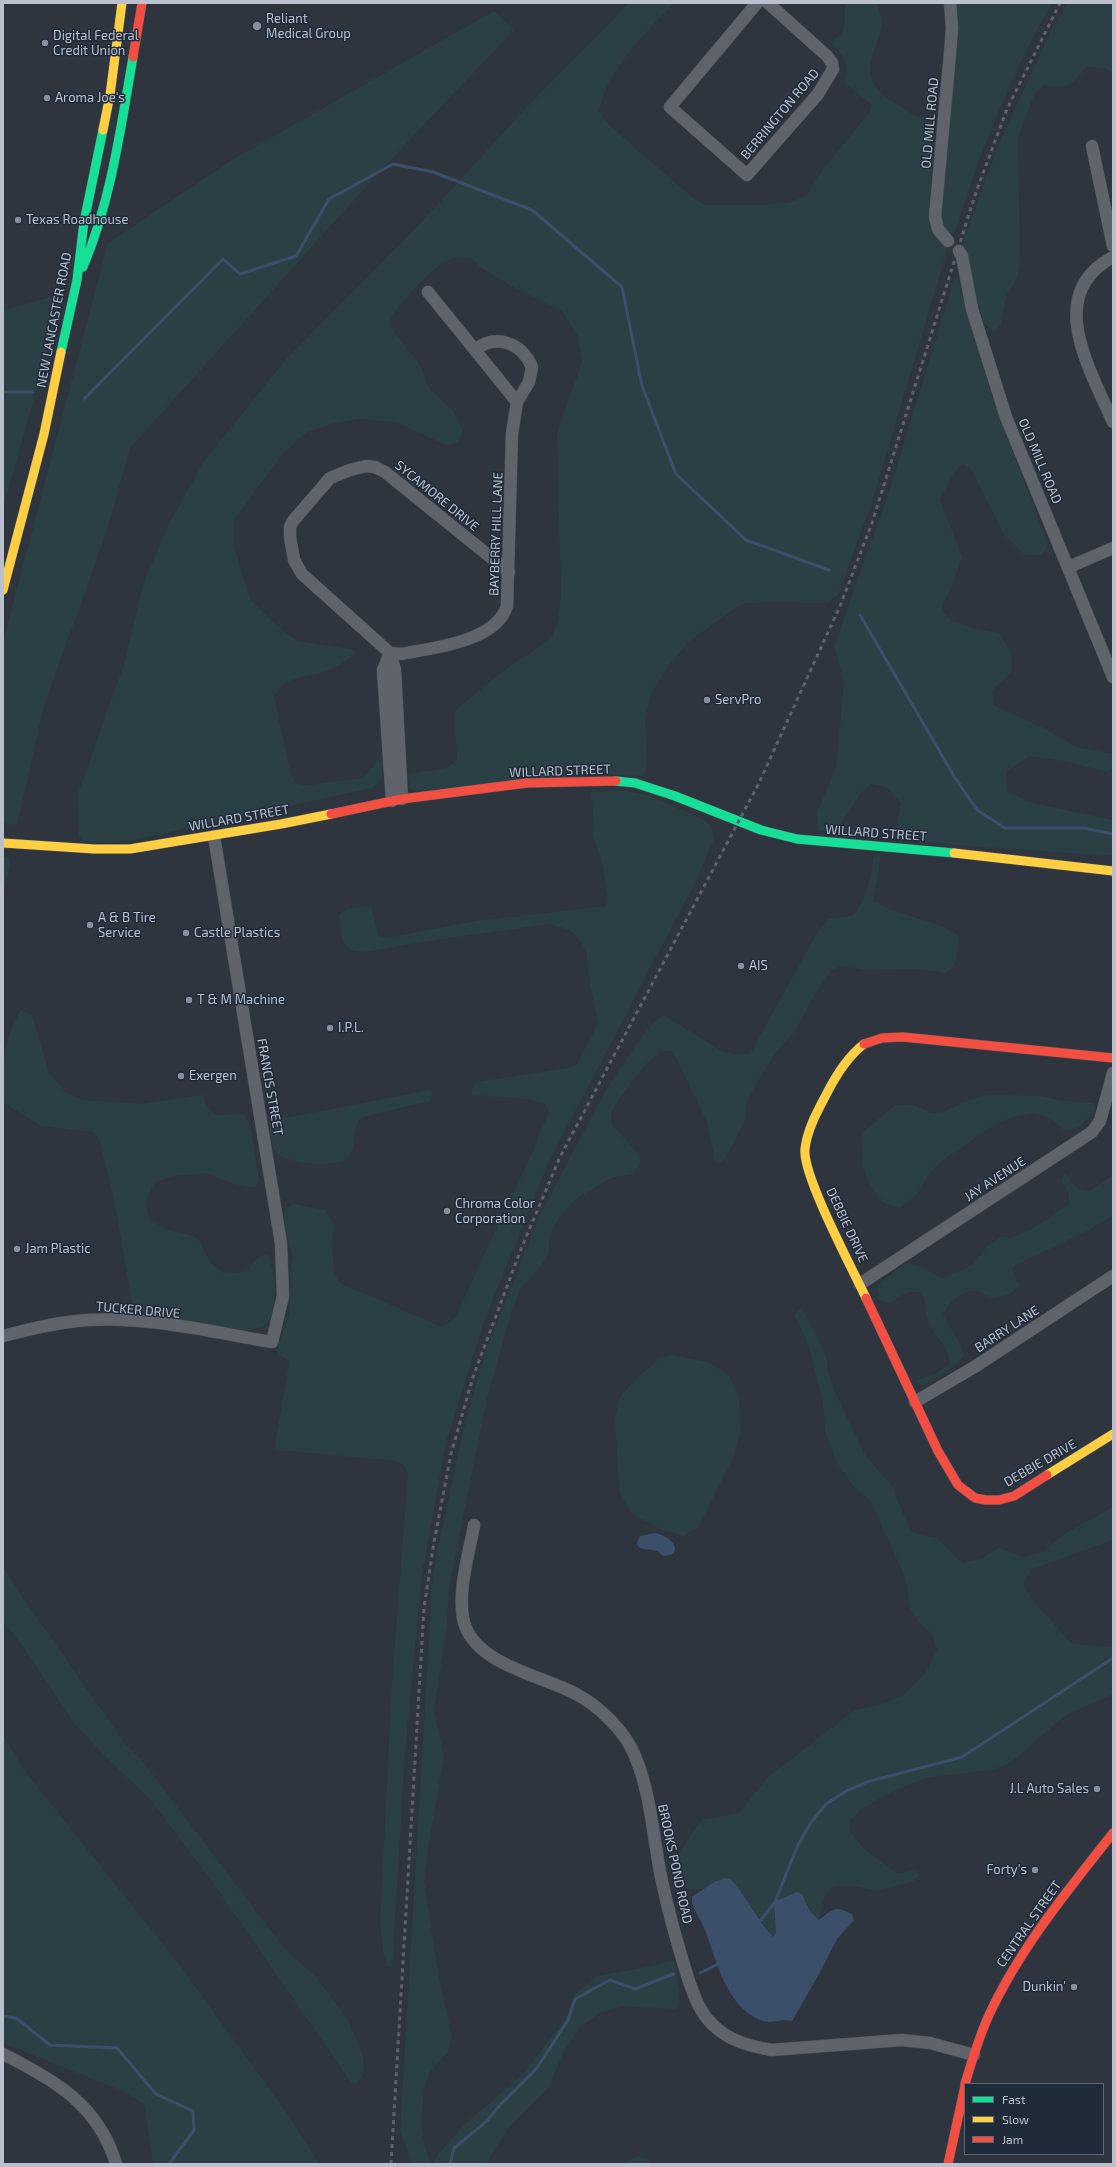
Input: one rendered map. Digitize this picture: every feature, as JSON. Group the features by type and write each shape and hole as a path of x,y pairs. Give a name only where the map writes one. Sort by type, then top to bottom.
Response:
{"street":[{"name":"NEW LANCASTER ROAD","path":"3,590 44,434 77,280 84,222 110,95 122,3"},
{"path":"77,280 94,241 116,154 142,3"},
{"name":"BERRINGTON ROAD","path":"757,3 670,107 747,175 818,94 833,69 832,63 827,56 768,3"},
{"name":"OLD MILL ROAD","path":"948,241 938,229 935,217 950,53 950,3"},
{"path":"1092,146 1113,246"},
{"name":"OLD MILL ROAD","path":"959,251 962,256 972,309 1000,398 1113,677"},
{"path":"1113,257 1098,269 1084,284 1078,299 1076,319 1080,341 1113,422"},
{"path":"428,292 517,402"},
{"name":"BAYBERRY HILL LANE","path":"390,653 401,654 456,643 494,625 503,616 507,606 512,434 517,402 530,379 532,367 530,362 514,346 503,341 485,343 475,350"},
{"name":"SYCAMORE DRIVE","path":"390,653 306,577 294,560 290,537 291,524 330,478 361,467 375,466 381,469 509,572"},
{"path":"1069,567 1113,548"},
{"path":"390,653 395,670 397,800"},
{"name":"WILLARD STREET","path":"3,843 94,849 130,849 214,836 397,800 527,783 613,781 634,783 676,796 773,834 797,839 926,849 1113,871"},
{"name":"FRANCIS STREET","path":"214,836 281,1242 283,1296 272,1342"},
{"name":"DEBBIE DRIVE","path":"1113,1058 909,1037 875,1039 854,1051 840,1070 812,1122 806,1140 805,1159 813,1184 915,1402 956,1482 967,1494 980,1500 996,1501 1014,1496 1113,1434"},
{"name":"JAY AVENUE","path":"860,1284 1092,1132 1100,1121 1113,1073"},
{"name":"BARRY LANE","path":"915,1402 976,1366 1113,1276"},
{"name":"TUCKER DRIVE","path":"3,1336 41,1326 88,1320 152,1323 272,1342"},
{"name":"BROOKS POND ROAD","path":"474,1525 462,1605 464,1620 470,1634 477,1644 493,1657 576,1694 596,1707 612,1723 635,1755 642,1776 662,1878 683,1961 694,1996 712,2025 737,2041 753,2047 771,2050 902,2040 930,2043 974,2055"},
{"name":"CENTRAL STREET","path":"966,2083 988,2016 1007,1977 1054,1909 1113,1833"},
{"path":"3,2054 42,2074 66,2089 84,2107 100,2129 116,2164"},
{"name":"CENTRAL STREET","path":"948,2164 964,2090"}],"green space":[{"path":"629,3 674,3 639,40 619,66 610,80 599,112 609,125 693,198 706,205 757,205 789,203 806,196 825,167 870,112 872,105 844,82 847,70 845,60 830,42 841,35 845,24 845,3 875,3 881,15 879,38 871,60 870,71 873,82 882,94 916,116 936,120 928,217 930,227 947,248 946,254 873,499 838,595 827,603 767,602 741,604 688,642 670,664 652,692 645,719 647,765 644,776 598,774 416,791 410,788 407,777 419,772 446,768 457,760 454,715 457,709 503,671 551,639 558,622 561,595 557,434 582,362 578,336 562,311 515,288 482,268 471,258 452,259 443,263 426,277 409,294 389,319 390,327 420,365 429,388 453,411 463,430 458,443 446,445 396,422 359,419 331,424 307,432 285,451 233,521 233,543 250,599 275,624 297,641 350,649 356,652 347,660 332,669 322,673 297,678 288,682 283,685 274,696 290,771 294,782 302,786 363,778 374,766 378,758 383,765 381,780 372,788 133,840 98,843 82,841 78,833 79,791 124,665 143,585 169,524 204,461 288,357 417,227 528,106"},
{"path":"954,3 1052,3 1009,86 975,173 955,232 950,235 940,221"},
{"path":"1068,3 1113,3 1113,73 1104,68 1086,67 1068,85 1059,87 1044,85 1035,93 1018,137 1020,263 1017,278 1006,297 1001,324 994,333 983,321 965,255 961,247 1000,141 1050,33"},
{"path":"494,11 514,30 382,169 130,448 106,534 45,702 17,825 3,823 3,642 108,243 237,157"},
{"path":"956,275 992,397 1048,545 1042,555 1025,555 1004,534 971,469 962,464 954,473 940,499 962,557 954,581 941,609 952,621 972,628 999,633 1011,652 1012,672 992,690 993,705 1048,730 1076,747 1112,754 1113,768 1108,772 1065,761 1029,756 1006,772 1008,791 1028,802 1113,820 1113,856 900,841 896,832 901,803 887,787 872,784 861,793 838,828 819,832 817,812 836,768 844,683 834,646 887,498"},
{"path":"59,295 59,309 3,508 3,310"},
{"path":"626,791 648,795 706,821 712,829 714,839 695,883 549,1161 484,1321 446,1443 422,1574 405,1752 392,1968 388,1966 384,1956 380,1924 392,1683 408,1473 404,1465 396,1461 277,1450 275,1444 289,1364 286,1358 277,1355 277,1349 289,1316 291,1286 292,1255 285,1226 285,1209 293,1204 325,1210 334,1224 332,1243 334,1272 340,1283 442,1327 455,1318 533,1151 549,1112 545,1104 529,1099 472,1095 472,1088 477,1082 567,1068 577,1064 598,1023 590,983 586,950 575,934 564,928 549,924 441,939 364,952 350,950 342,940 339,915 347,909 371,907 379,936 386,938 476,921 606,906 608,899 602,861 592,832 593,812 591,792"},
{"path":"881,855 873,901 894,911 938,925 959,936 956,963 946,973 915,969 864,970 841,966 831,971 814,996 795,1031 777,1051 756,1084 745,1106 746,1119 726,1157 719,1164 715,1161 707,1122 677,1059 672,1051 661,1051 647,1063 618,1100 611,1113 612,1125 636,1151 641,1162 632,1174 611,1178 577,1198 561,1215 549,1236 549,1253 540,1267 521,1288 512,1309 487,1399 449,1589 447,1625 434,1711 444,1757 424,1881 438,1972 452,2038 448,2052 430,2072 424,2089 421,2121 424,2144 431,2164 413,2164 400,2132 433,1572 462,1436 484,1356 540,1215 605,1091 639,1040 656,1020 664,1015 721,1051 734,1054 750,1054 817,933 829,919 854,915 868,888 873,857"},
{"path":"3,857 8,858 11,864 3,896"},
{"path":"21,1010 32,1015 49,1073 65,1091 82,1100 141,1104 203,1095 207,1106 216,1115 244,1114 251,1128 259,1180 255,1188 234,1184 206,1173 174,1176 154,1183 146,1201 149,1219 166,1229 193,1236 201,1242 205,1253 212,1264 223,1273 246,1272 258,1257 268,1254 274,1279 274,1299 271,1316 266,1324 245,1331 140,1313 133,1308 114,1199 99,1139 93,1132 41,1126 3,1102 3,1077 7,1043 10,1032"},
{"path":"430,1090 433,1094 430,1101 362,1117 356,1126 354,1144 350,1155 340,1162 321,1164 298,1162 280,1155 275,1151 272,1144 270,1136 270,1121"},
{"path":"985,1095 1041,1096 1063,1101 1092,1103 1096,1107 1084,1123 1071,1130 1065,1131 1050,1118 1035,1113 1012,1117 993,1126 943,1160 929,1173 917,1195 899,1208 884,1203 871,1186 863,1167 861,1134 894,1106 912,1104 931,1113 944,1112 964,1102"},
{"path":"1065,1173 1078,1189 1089,1191 1113,1175 1113,1215 1089,1230 1014,1266 1012,1271 1020,1286 1008,1294 994,1298 972,1290 957,1297 948,1306 943,1315 962,1347 964,1356 956,1365 925,1385 917,1384 916,1381 936,1373 949,1364 948,1353 928,1321 925,1300 922,1292 908,1292 889,1303 879,1300 877,1286 906,1263 922,1267 942,1279 974,1264 987,1246 1001,1237 1012,1238 1033,1228 1069,1204 1069,1194 1061,1181"},
{"path":"799,1309 806,1315 819,1341 827,1360 828,1372 836,1394 865,1455 892,1486 910,1531 936,1538 963,1563 980,1559 999,1548 1022,1557 1043,1552 1063,1535 1113,1507 1113,1540 1032,1569 1023,1584 1034,1602 1072,1644 1113,1647 1113,1694 1066,1715 1010,1763 992,1770 929,1777 894,1791 861,1809 850,1821 850,1831 862,1847 898,1874 912,1870 920,1874 914,1881 877,1891 856,1886 834,1886 825,1895 819,1920 810,1911 806,1899 774,1902 776,1932 773,1937 731,1879 714,1882 702,1889 687,1889 678,1880 676,1873 676,1865 683,1848 702,1820 739,1813 768,1777 855,1710 875,1706 903,1696 926,1673 937,1650 932,1634 918,1621 910,1608 906,1580 872,1503 855,1488 836,1461 825,1431 823,1403 812,1358 805,1337 794,1315"},
{"path":"672,1355 711,1363 729,1376 739,1398 741,1431 732,1459 698,1528 684,1536 662,1530 631,1513 620,1493 618,1470 615,1419 620,1397 637,1378 660,1358"},
{"path":"3,1566 19,1592 126,1745 144,1763 286,1950 316,1977 348,2020 363,2056 364,2072 356,2085 351,2082 216,1887 151,1800 106,1757 75,1724 25,1649 3,1621"},
{"path":"3,1735 24,1770 178,1963 291,2119 319,2164 153,2164 144,2104 123,2091 3,2043"},
{"path":"674,1960 680,1998 676,2009 622,2006 600,2013 580,2027 565,2049 549,2087 508,2128 486,2164 434,2164 436,2157 464,2125 524,2073 565,2019 573,2004 575,1994 597,1976 653,1966"},
{"path":"638,2156 649,2160 649,2164 623,2164"}],"water":[{"path":"655,1533 665,1536 673,1543 675,1549 673,1554 664,1556 656,1551 642,1548 637,1545 640,1536"},
{"path":"726,1878 731,1879 737,1886 773,1937 776,1932 774,1902 797,1892 802,1894 810,1911 819,1920 831,1911 838,1909 852,1914 854,1920 837,1939 792,2021 786,2020 769,2022 754,2017 735,2000 722,1977 704,1928 694,1909 692,1897 714,1882"}],"waterway":[{"path":"84,399 223,259 240,274 296,256 329,199 393,164 433,172 532,210 622,287 642,386 676,474 746,540 829,570"},
{"path":"3,392 33,392"},
{"path":"860,615 954,776 977,810 1005,828 1083,828 1113,834"},
{"path":"757,1925 775,1902 797,1847 810,1824 826,1804 848,1790 867,1782 962,1757 1113,1658"},
{"path":"700,1973 720,1963"},
{"path":"450,2164 454,2148 487,2121 499,2106 537,2068 568,2020 575,1999 610,1980 635,1989 673,1974"},
{"path":"3,2016 16,2018 50,2045 117,2048 156,2094 193,2111 194,2130 169,2164"}],"railway":[{"path":"391,2164 424,1608 434,1542 451,1454 473,1377 521,1249 560,1157 759,783 840,606 872,523 975,195 1007,109 1060,3"}],"traffic: fast":[{"path":"83,267 93,242 108,190 133,57"},
{"path":"61,352 77,280 84,222 103,130"},
{"path":"616,781 635,783 675,796 761,830 797,839 954,853"}],"traffic: slow":[{"path":"103,130 110,95 122,3"},
{"path":"3,590 44,434 61,352"},
{"path":"3,843 94,849 130,849 281,824 331,814"},
{"path":"954,853 1113,871"},
{"path":"864,1044 852,1055 833,1081 813,1121 805,1149 806,1162 811,1179 840,1245 866,1298"},
{"path":"1047,1475 1113,1434"}],"traffic: jam":[{"path":"133,57 142,3"},
{"path":"331,814 402,799 527,783 616,781"},
{"path":"864,1044 882,1038 903,1037 1113,1058"},
{"path":"866,1298 938,1451 958,1485 975,1498 999,1500 1014,1496 1047,1475"},
{"path":"965,2083 985,2023 1001,1990 1015,1966 1046,1920 1113,1833"},
{"path":"948,2164 964,2091"}],"place":[{"name":"Reliant Medical Group","path":"257,26"},
{"name":"Digital Federal Credit Union","path":"45,43"},
{"name":"Aroma Joe's","path":"47,98"},
{"name":"Texas Roadhouse","path":"18,220"},
{"name":"ServPro","path":"707,700"},
{"name":"A & B Tire Service","path":"90,925"},
{"name":"Castle Plastics","path":"186,933"},
{"name":"AIS","path":"741,966"},
{"name":"T & M Machine","path":"189,1000"},
{"name":"I.P.L.","path":"330,1028"},
{"name":"Exergen","path":"181,1076"},
{"name":"Chroma Color Corporation","path":"447,1211"},
{"name":"Jam Plastic","path":"17,1249"},
{"name":"J.L Auto Sales","path":"1097,1789"},
{"name":"Forty's","path":"1035,1870"},
{"name":"Dunkin'","path":"1074,1987"}]}
